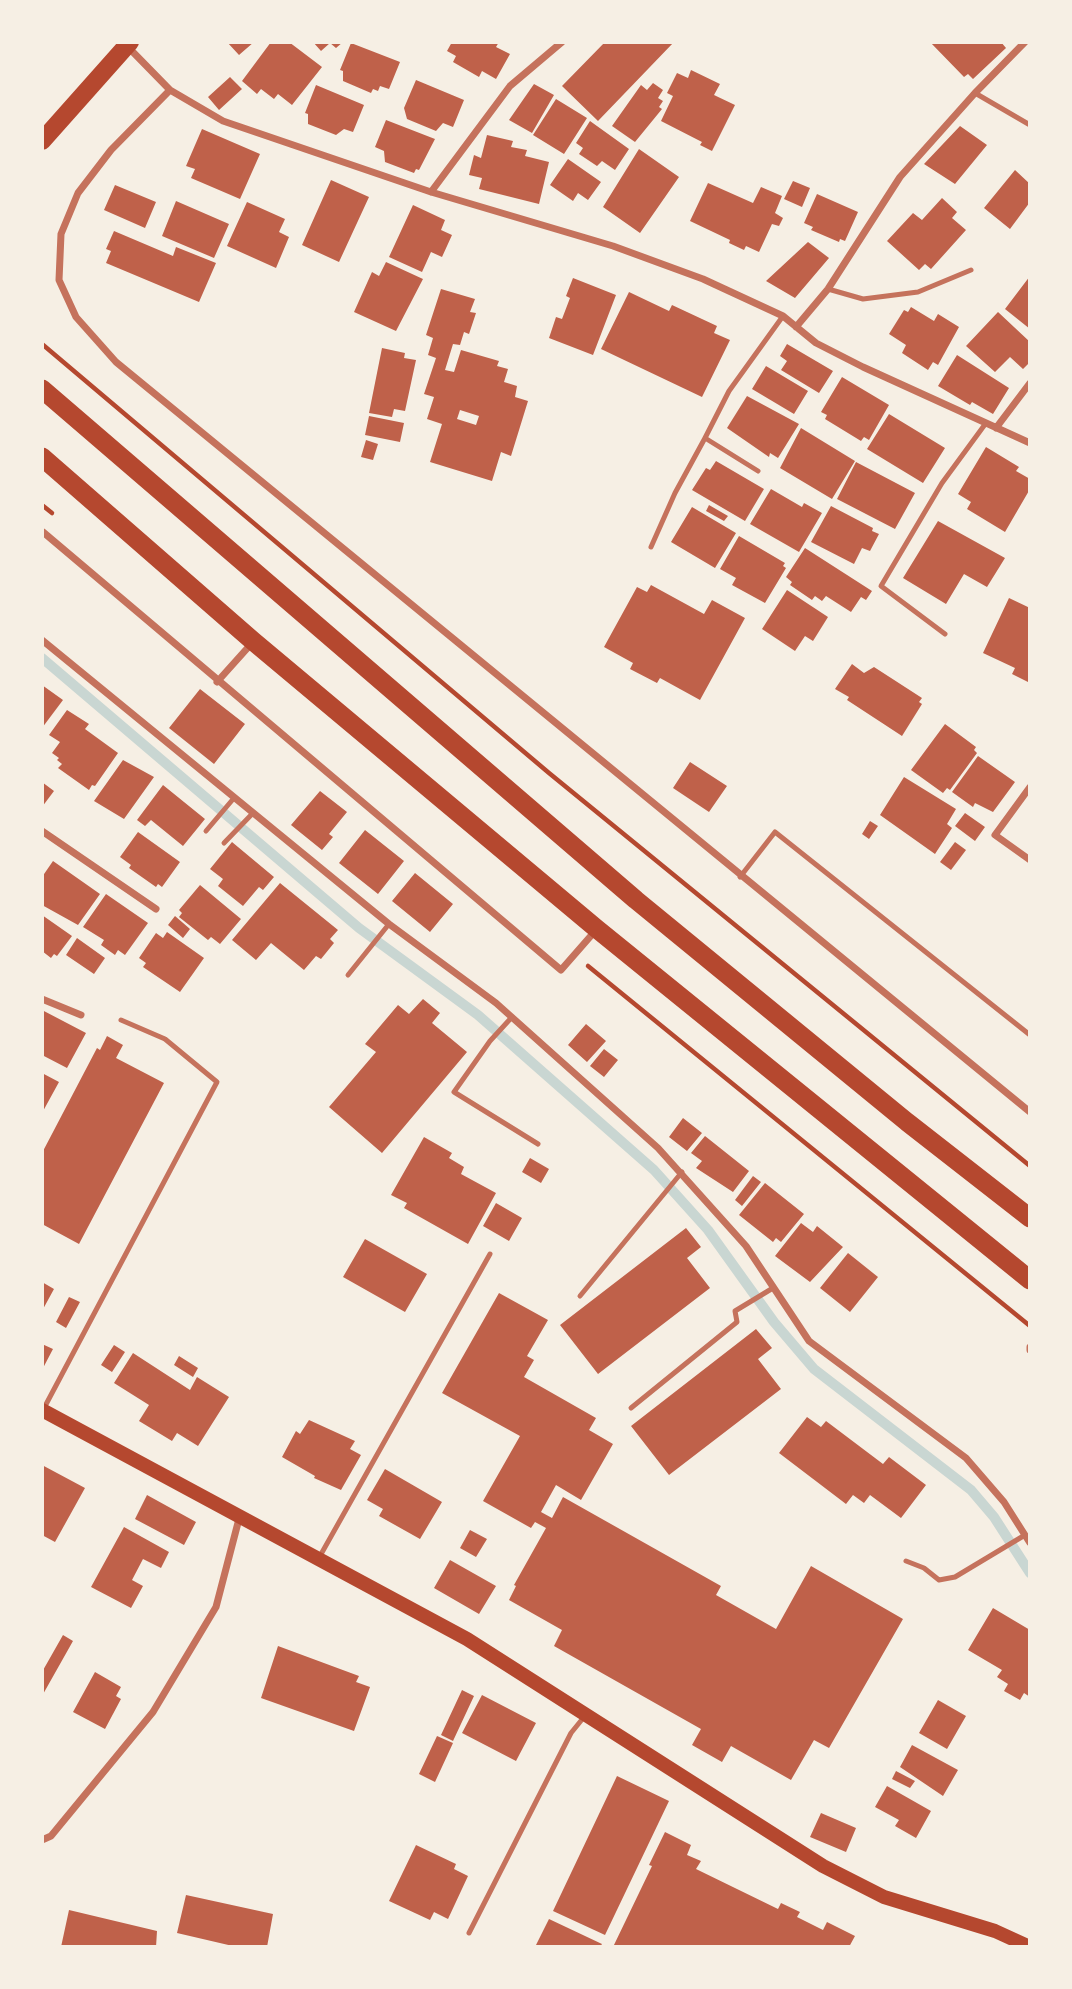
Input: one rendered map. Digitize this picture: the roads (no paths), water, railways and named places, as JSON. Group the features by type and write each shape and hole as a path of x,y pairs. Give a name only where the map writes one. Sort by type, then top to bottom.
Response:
{"highway":[{"path":"42,389 636,900 907,1122 1030,1218"},
{"path":"42,457 253,641 597,929 1030,1280"}],"main road":[{"path":"42,141 128,44"},
{"path":"42,1410 467,1639 823,1866 884,1897 995,1931 1030,1947"}],"street":[{"path":"431,192 510,86 562,42"},
{"path":"796,327 828,289 900,177 1025,42"},
{"path":"128,44 170,90 223,121 431,192 613,246 703,279 783,316 816,343 863,367 1030,443"},
{"path":"170,90 111,150 78,193 61,234 59,280 76,317 116,362 740,877 1030,1112"},
{"path":"996,428 1030,383"},
{"path":"43,532 217,682 561,970 597,929"},
{"path":"42,640 253,813 386,927 512,1017 679,1175 746,1246 809,1341 966,1458 1004,1502 1030,1543"},
{"path":"217,682 253,641"},
{"path":"1030,787 995,835 1030,860"},
{"path":"42,831 156,909"},
{"path":"42,999 81,1015"},
{"path":"42,1840 51,1836 153,1712 216,1607 241,1515"}],"lane":[{"path":"975,93 1030,125"},
{"path":"828,289 863,299 918,292 971,270"},
{"path":"651,547 675,493 729,391 783,316"},
{"path":"945,634 881,586 942,483 986,423"},
{"path":"705,438 758,471"},
{"path":"206,831 234,798"},
{"path":"224,843 253,813"},
{"path":"740,877 775,832 1030,1035"},
{"path":"348,975 386,927"},
{"path":"512,1017 490,1041 454,1092 538,1144"},
{"path":"42,1410 217,1082 165,1039 121,1020"},
{"path":"580,1296 679,1175"},
{"path":"319,1558 490,1254"},
{"path":"631,1408 737,1322 736,1311 773,1288"},
{"path":"906,1562 924,1567 939,1580 955,1577 1025,1535"},
{"path":"468,1933 571,1733 586,1715"}],"waterway":[{"path":"42,658 359,928 478,1015 654,1170 708,1230 774,1322 814,1369 971,1490 994,1517 1030,1573"}]}
